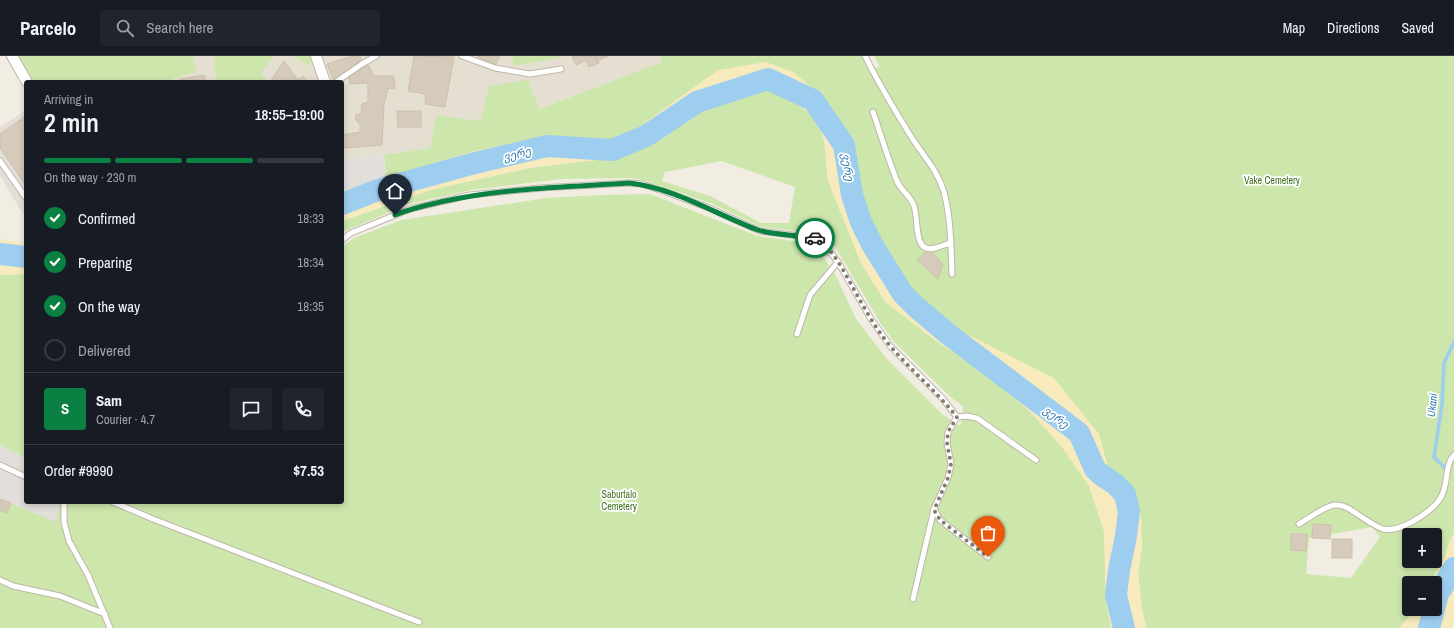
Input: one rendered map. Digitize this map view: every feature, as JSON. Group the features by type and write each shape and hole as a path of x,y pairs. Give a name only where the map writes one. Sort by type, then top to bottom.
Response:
{"street":[{"path":"12,56 26,80"},
{"path":"316,56 324,80"}],"lane":[{"path":"339,80 376,56"},
{"path":"462,56 494,68 530,74 561,69"},
{"path":"864,56 889,102 913,140 934,169 944,192 950,224 952,274"},
{"path":"873,112 898,183 910,197 914,206 919,239 923,246 934,249 950,243"},
{"path":"0,162 24,195"},
{"path":"344,238 351,233 410,209 470,196 540,188 629,183 642,184 708,208 760,231 816,238 824,244 838,262 871,319 891,347 942,399 957,417"},
{"path":"798,334 810,295 838,262"},
{"path":"957,417 966,416 977,418 1036,460"},
{"path":"913,599 934,510 948,478 951,464 947,443 948,432 957,417"},
{"path":"1299,524 1334,505 1347,507 1370,523 1384,529 1406,525 1417,519 1434,506 1440,499 1445,490 1448,465 1454,455"},
{"path":"0,466 24,476"},
{"path":"64,504 64,522 69,541 88,575 110,628"},
{"path":"118,504 419,622"},
{"path":"934,510 940,520 988,557"},
{"path":"0,580 13,586 60,596 105,614"}],"shaded area":[{"path":"189,56 215,56 214,71 216,80 172,80 195,72 194,58"},
{"path":"274,56 294,56 307,66 320,56 512,56 513,66 558,58 558,56 660,56 663,62 538,109 481,121 437,115 430,148 344,161 344,80 266,80 261,73"},
{"path":"24,111 24,216 0,176 0,127"},
{"path":"384,155 386,177 344,190 344,161"},
{"path":"0,445 24,457 24,504 60,504 56,522 0,499"}],"green space":[{"path":"17,56 189,56 194,58 196,72 172,80 32,80"},
{"path":"215,56 274,56 261,73 266,80 216,80 214,71"},
{"path":"294,56 320,56 307,66"},
{"path":"512,56 558,56 559,58 513,66"},
{"path":"660,56 864,56 871,69 880,67 874,56 1454,56 1454,534 1451,538 1443,562 1442,564 1442,528 1402,528 1402,568 1439,568 1434,576 1402,576 1402,616 1410,616 1399,628 1146,628 1138,574 1142,545 1089,486 1104,531 1106,601 1111,628 0,628 0,275 24,274 24,504 344,504 344,246 354,238 402,220 547,198 650,194 757,236 807,243 822,255 836,276 856,319 886,358 943,415 960,426 963,406 953,399 895,343 881,324 833,243 815,233 762,227 713,204 646,181 631,178 560,179 471,190 409,204 344,231 344,220 430,190 529,168 621,157 633,152 697,109 732,94 610,140 532,139 475,151 386,177 384,155 430,148 436,115 481,121 489,86 528,80 539,109 662,62","holes":["793,72 851,145 858,193 882,245 912,293 934,311 861,263 828,181 824,140 815,117 792,100 769,87 739,92","722,161 795,187 789,223 761,223 710,196 662,181 665,172","1372,527 1380,537 1351,578 1306,574 1309,538"]}],"sand":[{"path":"766,62 793,72 822,96 851,145 858,193 882,245 912,293 957,329 1054,378 1099,434 1107,463 1106,479 1126,496 1141,514 1142,545 1138,574 1146,628 1111,628 1106,601 1104,531 1089,486 1061,446 1029,411 982,371 937,342 885,302 861,263 828,181 824,140 815,117 792,100 769,87 737,92 697,109 633,152 621,157 534,167 430,190 344,220 344,190 475,151 532,139 610,140 636,129 718,70"},
{"path":"0,239 24,243 24,274 0,275"},
{"path":"1454,534 1454,622 1452,628 1399,628 1410,616 1442,616 1442,576 1434,576 1439,568 1442,568 1442,564 1451,538"}],"building":[{"path":"352,56 360,56 362,61 355,64 355,68 336,80 334,80 327,64"},
{"path":"414,56 454,57 445,107 425,104 426,94 408,91"},
{"path":"477,56 500,56 495,66"},
{"path":"595,56 599,63 589,67 586,60 576,65 572,57"},
{"path":"595,56 608,56 597,61"},
{"path":"284,61 298,80 271,80"},
{"path":"368,65 374,76 394,76 395,89 388,88 384,105 382,145 344,148 344,135 360,132 360,124 355,119 356,115 361,113 362,104 368,102 368,83 350,84 348,75"},
{"path":"204,75 205,80 180,80"},
{"path":"303,76 306,80 298,80"},
{"path":"397,111 421,111 421,127 398,127"},
{"path":"24,117 24,183 0,148 0,134"},
{"path":"929,249 943,264 938,279 917,260"},
{"path":"0,499 11,503 7,513 0,510"},
{"path":"1313,524 1331,525 1330,539 1312,538"},
{"path":"1291,534 1307,534 1306,551 1291,550"},
{"path":"1332,539 1352,539 1352,558 1332,558"}],"waterway":[{"name":"ვერე","path":"344,203 378,190 475,163 547,146 612,150 646,136 697,102 768,79 813,100 844,145 852,195 861,222 873,246 903,294 948,334 1079,433 1095,469 1115,484 1125,494 1129,512 1116,595 1124,628"},
{"name":"ვერე","path":"0,254 24,257"},
{"name":"Ukani","path":"1445,468 1434,457 1442,405 1444,363 1454,342"},
{"name":"ვერე","path":"1442,588 1454,568"},
{"name":"ვერე","path":"1429,628 1432,616"}],"way so far":[{"path":"815,238 824,244 838,262 871,319 891,347 942,399 957,417 948,432 947,443 951,464 948,478 934,510 940,520 988,557"}],"route":[{"path":"395,215 410,209 470,196 540,188 629,183 642,184 666,192 708,208 760,231 815,238"}],"park label":[{"name":"Vake Cemetery","path":"1272,180"},
{"name":"Saburtalo Cemetery","path":"619,500"}]}
